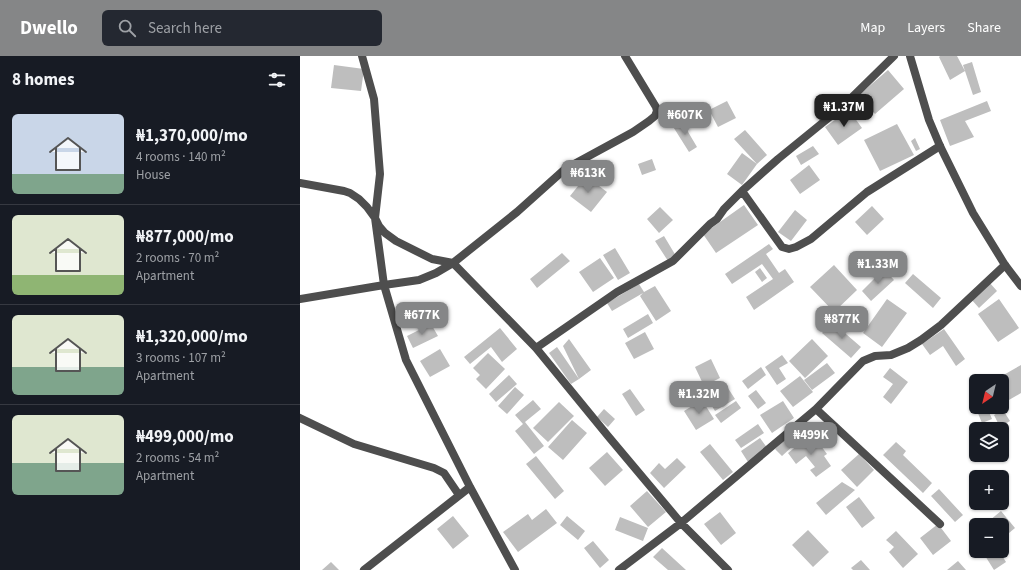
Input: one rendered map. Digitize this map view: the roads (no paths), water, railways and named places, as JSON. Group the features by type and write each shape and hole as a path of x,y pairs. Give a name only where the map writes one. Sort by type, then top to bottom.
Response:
{"street":[{"path":"362,56 374,99 380,174 374,218 384,285 406,360 470,486 515,570"},
{"path":"300,299 419,280 436,273 453,263 517,212 565,169 633,132 655,116 657,111 656,107 625,56"},
{"path":"536,348 617,292 673,261 710,224 717,219 724,209 742,191 778,159 842,107 894,56"},
{"path":"910,56 929,120 940,146 973,213 1005,264 1021,286"},
{"path":"742,191 782,247 789,249 811,239 867,192 940,146"},
{"path":"300,184 350,193 367,207 379,226 385,233 396,241 432,259 453,263 536,348 681,523 728,570"},
{"path":"619,570 681,523 816,409 863,361 875,356 891,355 908,348 921,340 941,325 1005,264"},
{"path":"816,409 940,524"},
{"path":"300,418 354,444 434,468 444,473 459,495"},
{"path":"364,570 470,486"}]}
